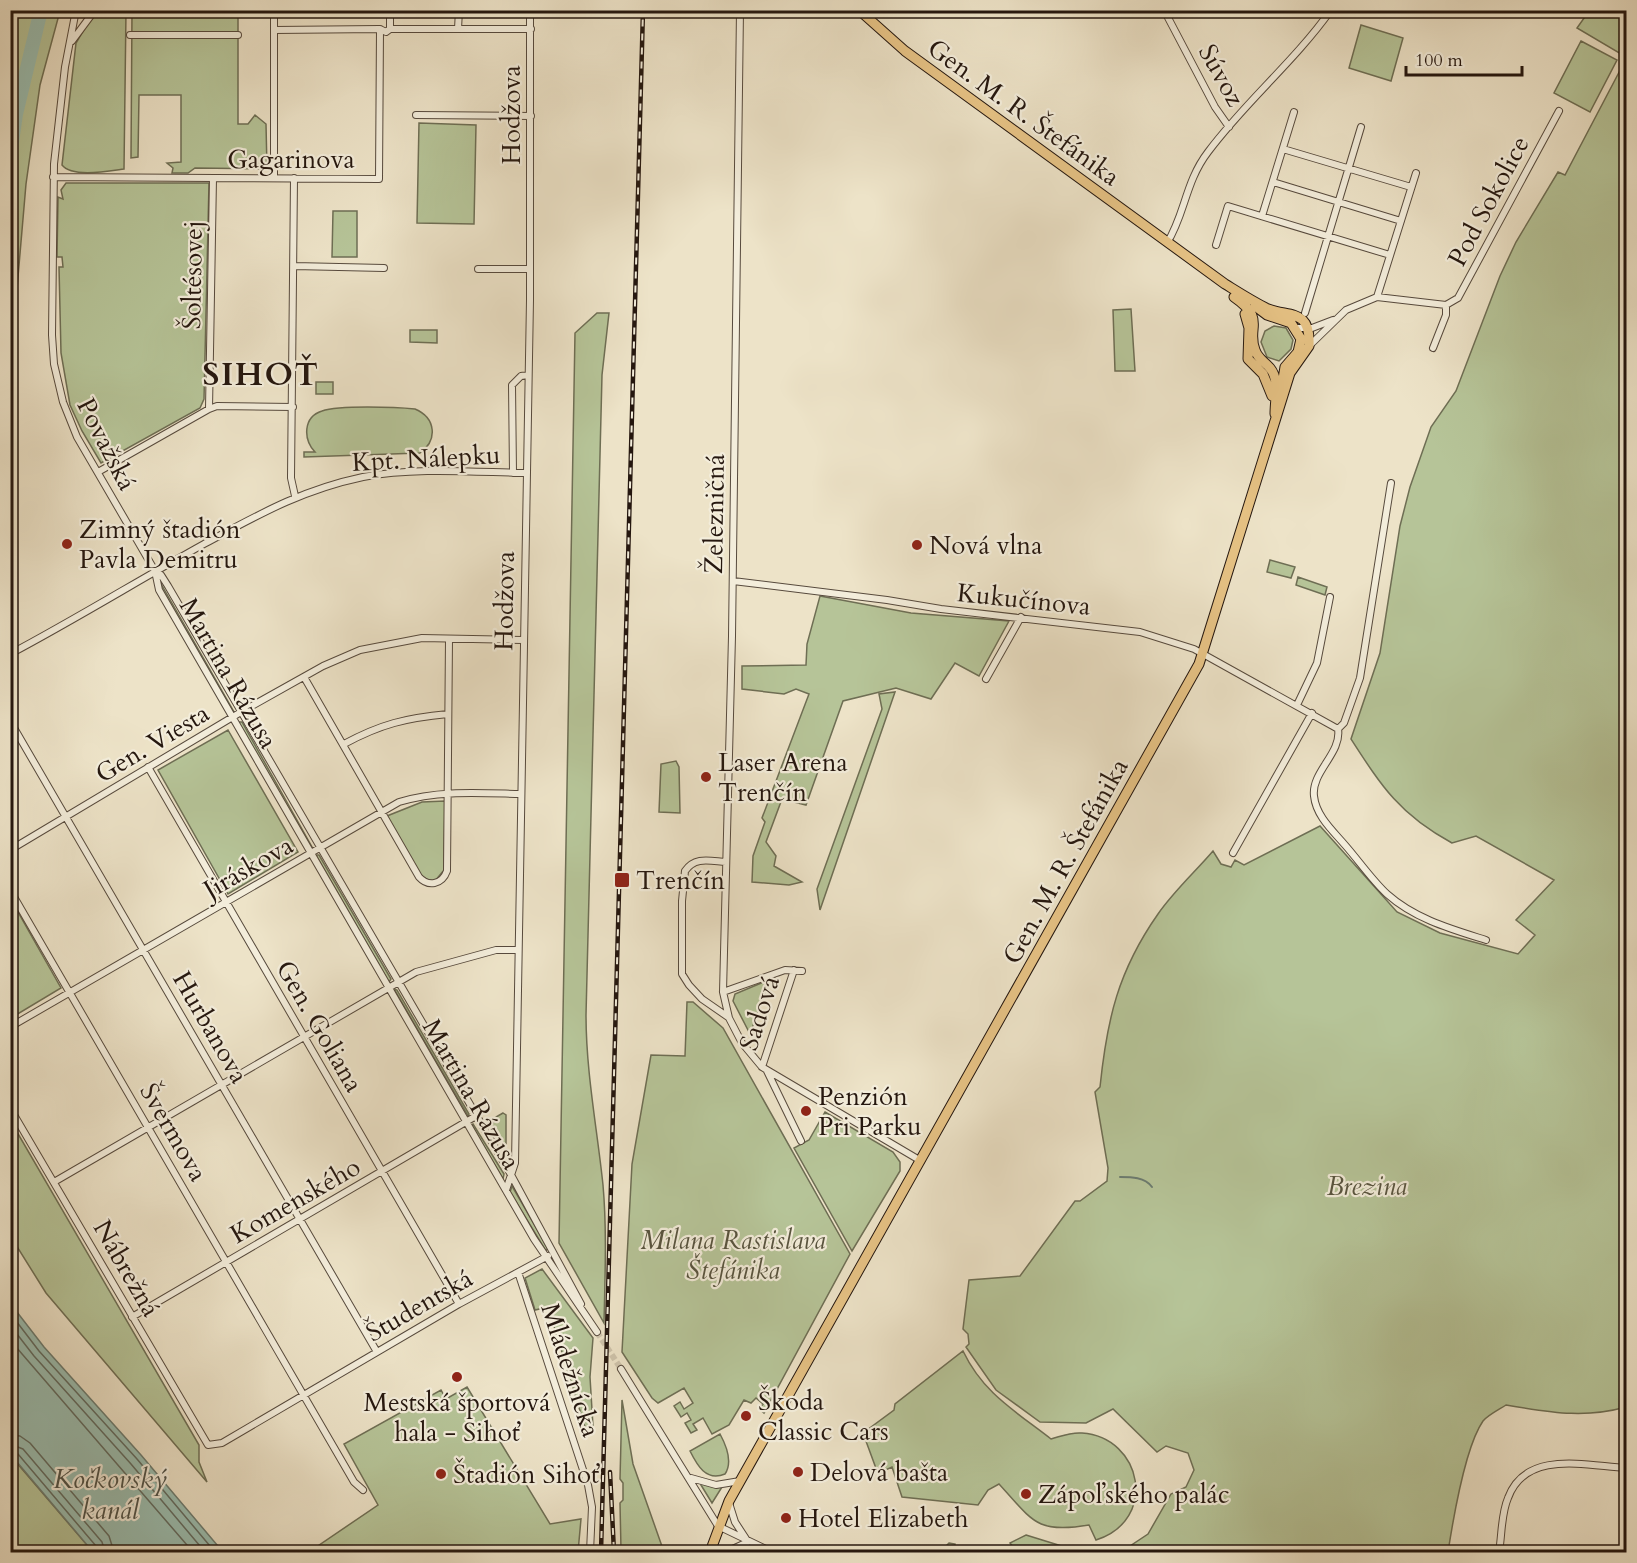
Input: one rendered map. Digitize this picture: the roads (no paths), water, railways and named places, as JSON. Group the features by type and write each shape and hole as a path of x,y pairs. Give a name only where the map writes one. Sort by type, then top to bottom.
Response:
{"main road":[{"name":"Gen. M. R. Štefánika","path":"859,10 905,51 1225,284 1238,296"},
{"path":"1238,296 1264,307 1288,312 1306,321 1309,346 1290,373 1278,404"},
{"path":"1238,296 1260,311 1296,328 1301,345 1284,367 1278,404"},
{"path":"1238,296 1255,325 1255,352 1275,379 1278,404"},
{"path":"1238,296 1248,321 1248,359 1269,385 1278,404"},
{"path":"1247,350 1254,333 1264,322 1278,319"},
{"path":"1269,368 1284,367 1298,362"},
{"name":"Gen. M. R. Štefánika","path":"740,1481 1203,654 1278,404"},
{"path":"710,1552 718,1526 740,1481"}],"street":[{"name":"Považská","path":"76,10 69,44 53,177 52,334 54,364 69,420 155,572"},
{"path":"69,44 95,10"},
{"path":"274,10 274,178"},
{"path":"390,10 390,29"},
{"path":"459,10 459,29"},
{"name":"Hodžova","path":"506,1190 515,1163 530,269 530,10"},
{"name":"Železničná","path":"729,1018 723,992 733,582 740,10"},
{"name":"Súvoz","path":"1164,10 1215,107 1229,127"},
{"path":"1167,243 1196,170 1229,127 1298,54 1331,10"},
{"path":"274,30 380,29 386,32 390,29 531,29"},
{"name":"Gagarinova","path":"53,177 380,179 380,29"},
{"path":"130,35 238,35"},
{"name":"Pod Sokolice","path":"1433,348 1446,315 1446,305 1458,298 1559,111"},
{"path":"1262,216 1294,112"},
{"path":"416,115 531,116"},
{"path":"1296,328 1306,321 1328,236 1361,127"},
{"path":"1283,149 1411,188"},
{"path":"1377,297 1416,173"},
{"name":"Šoltésovej","path":"209,409 213,178"},
{"path":"294,178 291,478 295,496"},
{"path":"1273,182 1401,221"},
{"path":"1216,245 1228,206 1390,255"},
{"path":"294,266 384,268"},
{"path":"478,269 530,269"},
{"path":"1309,346 1346,310 1377,297 1446,305"},
{"path":"1306,321 1320,324 1334,320"},
{"path":"513,473 512,385 521,376 528,375"},
{"path":"98,472 209,409 292,407"},
{"name":"Kpt. Nálepku","path":"10,654 295,496 365,477 439,472 526,473"},
{"path":"1391,483 1360,678 1344,723 1338,729 1336,745 1313,793 1316,807 1324,821 1378,885 1402,906 1441,927 1486,940"},
{"name":"Martina Rázusa","path":"155,572 161,575 510,1173 596,1330 545,1258 159,590 155,572"},
{"name":"Kukučínova","path":"733,582 1140,632 1203,654 1338,729"},
{"path":"1297,705 1317,663 1330,597"},
{"path":"986,679 1021,617"},
{"name":"Gen. Viesta","path":"10,850 241,712 343,657 377,645 422,638 524,640"},
{"path":"304,677 418,877 430,884 439,882 447,871 449,639"},
{"path":"1233,853 1312,713"},
{"path":"344,744 389,722 448,714"},
{"name":"Hurbanova","path":"10,721 377,1352"},
{"name":"Gen. Goliana","path":"148,767 459,1305"},
{"name":"Jiráskova","path":"10,1028 382,812 417,796 447,793 520,794"},
{"path":"726,862 699,860 693,862 685,872 681,968 692,989 729,1018 748,1054 764,1069 921,1161"},
{"name":"Švermova","path":"10,890 304,1394"},
{"path":"54,1182 416,972 496,950 518,950"},
{"path":"723,992 785,970 802,971"},
{"name":"Sadová","path":"764,1069 794,970"},
{"path":"764,1069 801,1141"},
{"name":"Nábrežná","path":"10,1108 204,1441 212,1445"},
{"name":"Komenského","path":"132,1317 476,1116"},
{"name":"Študentská","path":"212,1445 222,1443 554,1252"},
{"name":"Mládežnícka","path":"518,1272 588,1485 592,1507 590,1552"},
{"path":"621,1369 718,1526 772,1552"},
{"path":"304,1394 354,1482 363,1490"},
{"path":"1499,1552 1508,1497 1522,1477 1530,1471 1539,1466 1552,1464 1626,1468"},
{"path":"690,1478 716,1485 740,1481"},
{"path":"729,1501 735,1522 748,1542"},
{"path":"726,1552 748,1542"}],"water":[{"name":"Kočkovský kanál","path":"10,1303 44,1347 141,1455 223,1552 93,1552 11,1455"}],"waterway":[{"path":"10,156 16,114 41,10"},
{"path":"1120,1177 1142,1179 1152,1187"}],"tunnel":[{"path":"597,1332 621,1369"}],"railway":[{"path":"601,1552 643,10"},
{"path":"610,1472 614,1552"}],"place":[{"name":"Zimný štadión Pavla Demitru","path":"67,544"},
{"name":"Nová vlna","path":"917,545"},
{"name":"Laser Arena Trenčín","path":"706,777"},
{"name":"Trenčín","path":"622,880"},
{"name":"Penzión Pri Parku","path":"806,1111"},
{"name":"Mestská športová hala - Sihoť","path":"457,1377"},
{"name":"Škoda Classic Cars","path":"746,1416"},
{"name":"Delová bašta","path":"798,1472"},
{"name":"Štadión Sihoť","path":"441,1474"},
{"name":"Zápoľského palác","path":"1026,1494"},
{"name":"Hotel Elizabeth","path":"786,1518"}],"district":[{"name":"SIHOŤ","path":"261,374"}],"park label":[{"name":"Brezina","path":"1367,1186"},
{"name":"Milana Rastislava Štefánika","path":"733,1255"}]}
